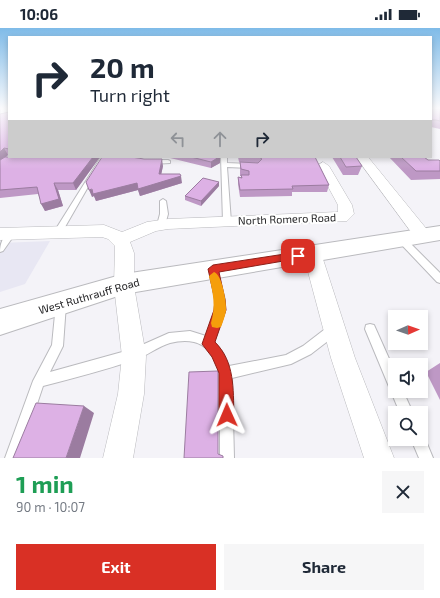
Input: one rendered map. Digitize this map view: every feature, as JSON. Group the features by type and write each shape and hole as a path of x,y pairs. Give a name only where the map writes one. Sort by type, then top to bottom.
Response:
{"main road":[{"name":"West Ruthrauff Road","path":"0,322 124,284 421,236"}],"street":[{"path":"363,158 421,236"},
{"name":"North Romero Road","path":"121,239 139,231 161,225 342,217 346,214 345,206 323,166"},
{"path":"6,234 104,231 115,234 121,239 126,254 124,284 134,355 130,404 118,458"},
{"path":"312,253 335,329 379,458"}],"lane":[{"path":"58,232 103,158"},
{"path":"224,158 227,222"},
{"path":"146,162 168,162"},
{"path":"224,165 257,166"},
{"path":"161,225 164,214 163,201"},
{"path":"0,248 6,234"},
{"path":"421,236 440,279"},
{"path":"208,344 220,310 220,300 213,269"},
{"path":"12,458 39,381 57,346 61,303"},
{"path":"226,373 287,360 307,350 335,329"},
{"path":"370,329 388,370"},
{"path":"39,381 134,355 174,337 186,336 198,338 217,352 226,373 227,458"},
{"path":"421,446 426,458"}],"shaded area":[{"path":"50,241 25,284 0,292 0,243"}],"building":[{"path":"0,129 8,129 8,149 4,148 0,152"},
{"path":"5,157 92,158 73,183 54,183 59,199 41,204 37,187 0,190 0,160"},
{"path":"101,158 162,159 159,174 180,174 181,176 138,189 137,183 93,194 92,189 89,190 86,182"},
{"path":"195,158 217,158 211,162"},
{"path":"260,158 316,158 329,185 292,186 293,189 240,190 238,177 242,178 241,175 249,175 249,171 241,169 240,162 258,163 262,159"},
{"path":"341,158 357,158 362,166 346,167"},
{"path":"402,158 425,158 428,160 440,161 440,171 416,171"},
{"path":"203,178 219,182 201,201 185,196"},
{"path":"218,371 218,454 223,456 223,458 184,458 189,372"},
{"path":"36,403 84,406 66,458 13,458"}],"slow traffic":[{"path":"214,276 220,300 220,310 217,323"}],"route":[{"path":"227,415 226,373 217,352 208,344 220,310 220,300 213,269 298,256"}]}
